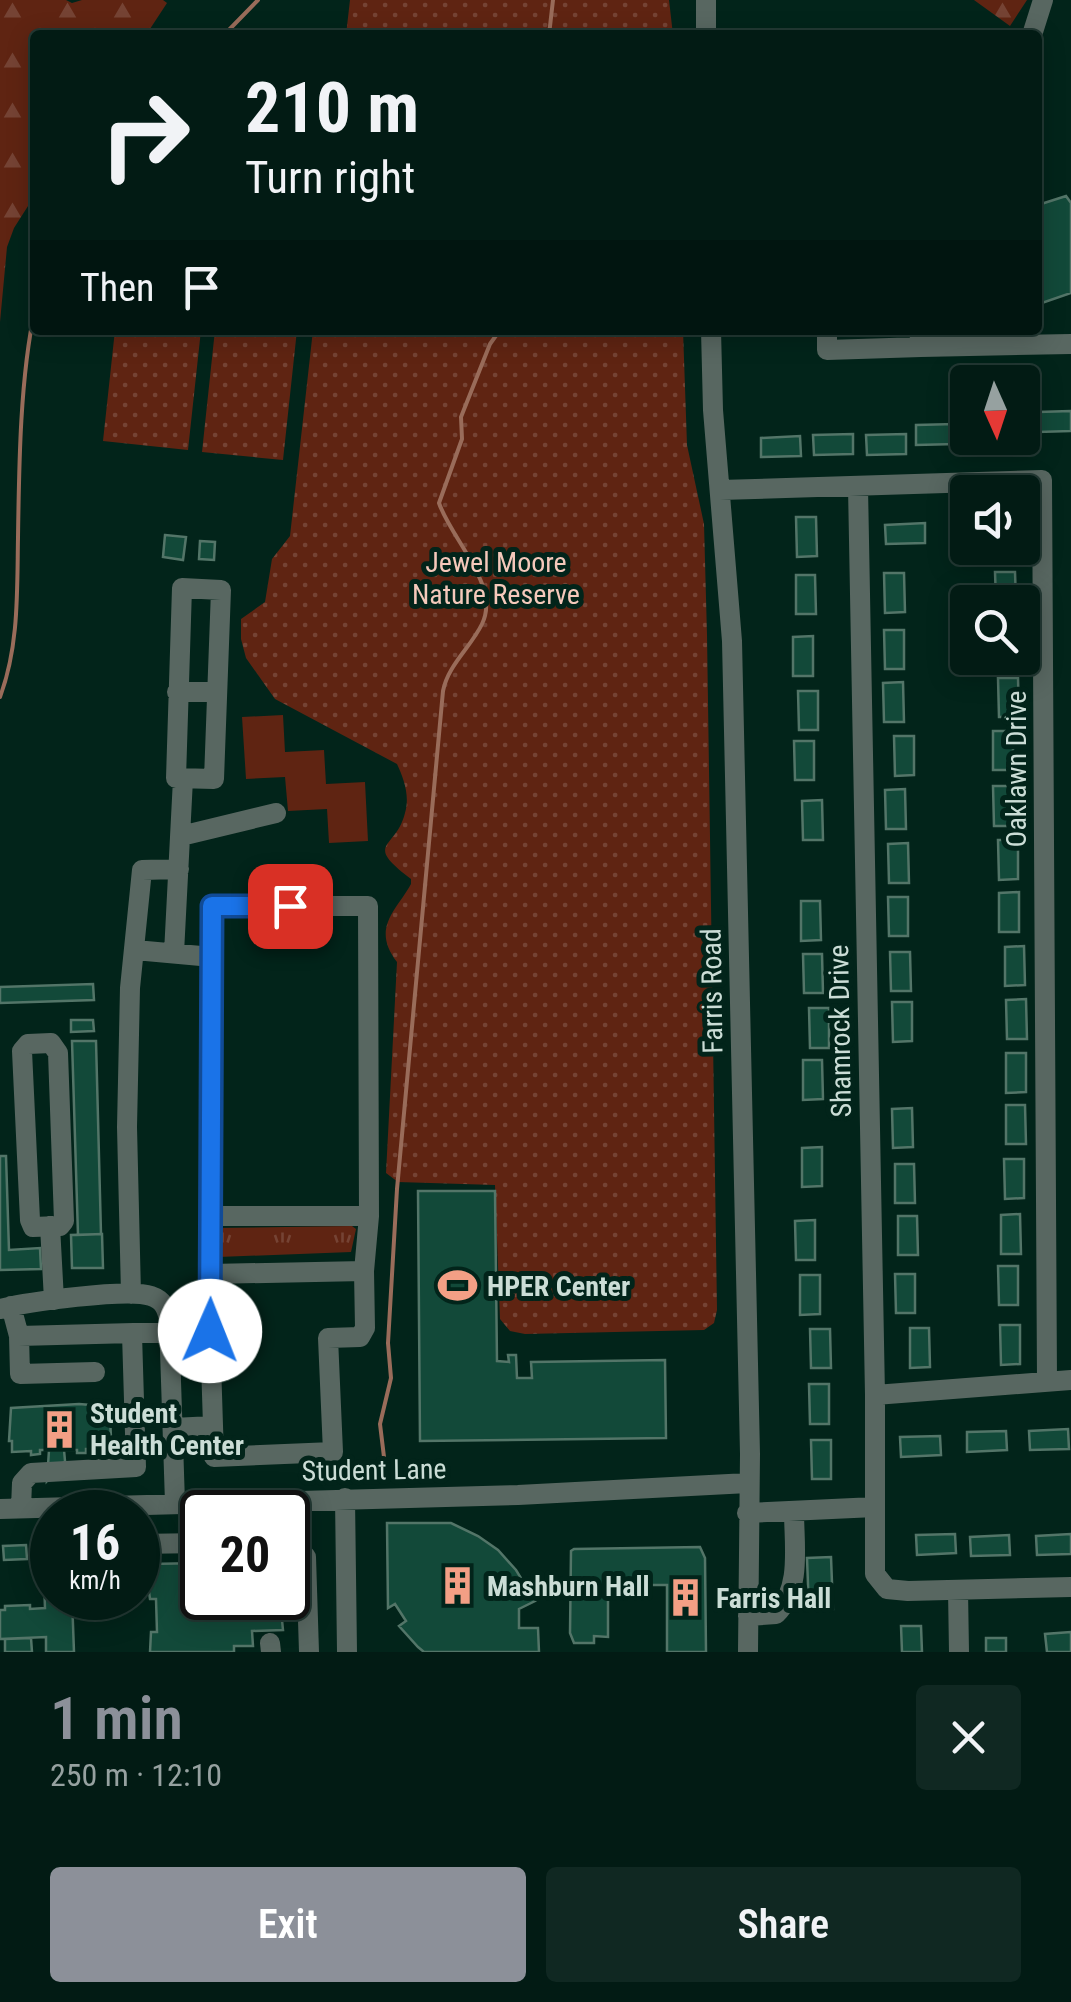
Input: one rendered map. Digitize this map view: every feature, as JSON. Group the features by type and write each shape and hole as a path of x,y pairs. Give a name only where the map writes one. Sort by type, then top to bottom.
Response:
{"street":[{"path":"706,0 706,30"},
{"path":"1034,30 1043,0"},
{"name":"Farris Road","path":"710,335 732,641 748,1652"},
{"path":"827,335 828,350 869,339 1071,344"},
{"name":"Oaklawn Drive","path":"720,490 1042,480 1047,1381"},
{"name":"Shamrock Drive","path":"858,487 875,1574 887,1589 958,1590"},
{"path":"182,588 221,590 216,692 214,780 176,778 182,588"},
{"path":"178,692 216,692"},
{"path":"174,953 183,779"},
{"path":"181,836 276,813"},
{"path":"131,1294 126,1127 130,988 142,870 179,869"},
{"path":"212,906 368,906 369,1216 364,1332 360,1336 328,1338 333,1452 214,1457 210,1331 212,906"},
{"path":"136,950 212,957"},
{"path":"51,1043 58,1053 64,1220 61,1226 50,1226 33,1227 30,1223 22,1054 28,1044 51,1043"},
{"path":"212,1216 369,1216"},
{"path":"50,1226 54,1300"},
{"path":"211,1274 364,1271"},
{"path":"94,1372 20,1374 19,1336 6,1308 131,1294 150,1295 161,1301 168,1312 170,1332 175,1503"},
{"path":"19,1336 210,1331"},
{"path":"10,1509 22,1482 31,1473 136,1467 132,1334"},
{"path":"875,1395 1071,1380"},
{"path":"173,1428 213,1426"},
{"path":"106,1470 108,1490"},
{"name":"Student Lane","path":"160,1504 748,1484"},
{"path":"345,1498 347,1652"},
{"path":"748,1513 875,1507"},
{"path":"748,1616 776,1614 785,1605 793,1585 794,1512"},
{"path":"959,1652 958,1590 1071,1587"},
{"path":"308,1620 309,1652"}],"green space":[{"path":"0,0 163,0 167,3 149,30 30,30 30,203 7,247 0,322"},
{"path":"350,0 669,0 672,30 347,30"},
{"path":"974,0 1027,0 1010,26"},
{"path":"114,335 200,335 188,450 103,441"},
{"path":"214,335 296,335 283,460 202,452"},
{"name":"Jewel Moore Nature Reserve","path":"312,335 683,335 687,445 704,524 707,635 717,1310 714,1323 704,1330 525,1334 510,1331 500,1319 495,1185 398,1182 386,1173 397,962 386,939 386,929 411,879 385,852 401,825 407,800 397,764 275,699 246,658 241,619 265,602 272,559 290,536"},
{"path":"283,715 285,752 324,750 326,784 365,782 368,841 329,843 327,809 288,811 285,777 246,779 242,717"},
{"path":"216,1228 356,1229 351,1252 218,1257"}],"building":[{"path":"1066,196 1071,203 1071,293 1042,303 1042,204"},
{"path":"1071,411 1071,431 1040,432 1040,412"},
{"path":"950,424 950,444 916,445 916,425"},
{"path":"853,434 853,454 814,455 813,435"},
{"path":"906,434 906,454 867,455 866,435"},
{"path":"800,436 801,456 761,457 761,438"},
{"path":"796,517 816,517 817,556 797,557"},
{"path":"925,523 925,543 886,544 885,525"},
{"path":"165,535 186,537 183,560 163,557"},
{"path":"200,541 215,542 214,560 199,559"},
{"path":"995,572 1015,572 1015,585 995,585"},
{"path":"884,573 904,573 905,612 885,613"},
{"path":"796,575 815,575 816,614 796,614"},
{"path":"884,630 904,630 904,669 885,669"},
{"path":"813,636 813,676 793,676 793,637"},
{"path":"998,678 1018,678 1019,717 999,717"},
{"path":"903,682 904,722 884,722 883,683"},
{"path":"798,691 818,691 818,730 799,730"},
{"path":"993,731 1013,731 1013,770 993,770"},
{"path":"894,736 914,736 914,775 895,776"},
{"path":"794,741 814,741 814,780 795,780"},
{"path":"993,786 1013,786 1013,826 994,826"},
{"path":"905,789 906,829 886,829 885,790"},
{"path":"822,800 823,840 803,840 802,801"},
{"path":"998,840 1018,840 1018,879 999,880"},
{"path":"908,843 909,883 889,883 888,844"},
{"path":"1019,892 1019,932 999,932 999,893"},
{"path":"888,897 908,897 908,936 889,936"},
{"path":"801,901 820,901 821,940 801,941"},
{"path":"1024,946 1025,985 1005,986 1005,947"},
{"path":"890,952 910,952 911,991 891,991"},
{"path":"803,954 822,954 823,993 804,993"},
{"path":"93,984 94,1000 0,1003 0,987"},
{"path":"1026,999 1027,1039 1007,1039 1006,1000"},
{"path":"892,1002 912,1002 912,1041 893,1042"},
{"path":"809,1008 829,1008 829,1048 810,1048"},
{"path":"71,1020 93,1020 94,1031 71,1032"},
{"path":"72,1041 96,1041 101,1234 78,1235"},
{"path":"1006,1053 1026,1053 1026,1092 1006,1093"},
{"path":"803,1060 822,1060 823,1099 803,1100"},
{"path":"1006,1105 1025,1105 1026,1144 1006,1144"},
{"path":"912,1108 913,1147 893,1148 892,1109"},
{"path":"822,1147 822,1186 802,1187 802,1148"},
{"path":"0,1156 6,1156 9,1250 40,1248 41,1269 0,1270"},
{"path":"1004,1159 1024,1159 1024,1198 1005,1199"},
{"path":"895,1164 914,1164 915,1203 895,1203"},
{"name":"HPER Center","path":"418,1191 495,1191 497,1361 509,1362 508,1355 516,1355 517,1378 532,1378 531,1362 665,1360 666,1438 420,1441"},
{"path":"1020,1214 1021,1254 1001,1254 1001,1215"},
{"path":"898,1216 917,1216 918,1255 898,1255"},
{"path":"815,1220 815,1260 796,1260 795,1221"},
{"path":"102,1234 103,1268 72,1268 71,1235"},
{"path":"998,1266 1018,1266 1018,1305 999,1305"},
{"path":"895,1274 915,1274 915,1313 896,1313"},
{"path":"800,1275 820,1275 820,1314 800,1315"},
{"path":"1000,1325 1020,1325 1020,1364 1001,1365"},
{"path":"910,1328 929,1328 930,1367 910,1368"},
{"path":"810,1329 830,1329 831,1368 811,1368"},
{"path":"809,1384 829,1384 829,1424 810,1424"},
{"name":"Student Health Center","path":"103,1406 104,1417 110,1417 111,1438 104,1438 104,1449 86,1449 86,1453 40,1450 40,1454 31,1455 31,1451 12,1452 11,1408"},
{"path":"1068,1429 1069,1449 1030,1450 1029,1431"},
{"path":"1006,1431 1007,1450 967,1452 967,1432"},
{"path":"940,1436 941,1455 901,1457 900,1437"},
{"path":"811,1440 831,1440 831,1479 812,1479"},
{"path":"49,1450 64,1450 65,1461 47,1481"},
{"name":"Mashburn Hall","path":"387,1523 451,1523 498,1550 535,1601 519,1609 519,1628 538,1628 539,1652 424,1652 418,1647 399,1626 406,1621 395,1604 388,1608"},
{"path":"955,1534 956,1553 917,1555 916,1535"},
{"path":"1071,1534 1071,1554 1037,1555 1036,1536"},
{"path":"1009,1535 1010,1555 971,1556 970,1537"},
{"path":"26,1545 27,1559 4,1560 3,1546"},
{"name":"Farris Hall","path":"700,1547 705,1558 706,1652 667,1652 667,1585 608,1585 608,1637 594,1636 594,1643 574,1643 570,1633 571,1551"},
{"path":"831,1557 833,1609 809,1610 807,1558"},
{"path":"180,1563 180,1620 282,1620 283,1630 252,1631 253,1646 234,1646 234,1652 150,1652 151,1632 157,1632 157,1620 160,1620 160,1564"},
{"path":"30,1605 30,1620 73,1620 74,1652 46,1652 46,1637 0,1639 0,1610 5,1610 5,1606"},
{"path":"901,1626 921,1626 922,1652 902,1652"},
{"path":"1071,1632 1071,1652 1047,1652 1045,1634"},
{"path":"31,1638 32,1652 5,1652 5,1639"},
{"path":"986,1638 1006,1638 1006,1652 986,1652"}],"waterway":[{"path":"229,30 258,0"},
{"path":"550,30 553,0"},
{"path":"0,697 16,619 21,422 31,335"},
{"path":"378,1473 384,1457 380,1424 391,1378 388,1343 397,1189 443,691 450,673 482,624 486,609 480,579 439,503 462,439 461,417 496,335"}],"place":[{"name":"HPER Center","path":"457,1286"},
{"name":"Student Health Center","path":"60,1429"},
{"name":"Mashburn Hall","path":"457,1586"},
{"name":"Farris Hall","path":"686,1598"}],"route":[{"path":"210,1331 212,906 290,906"}]}
